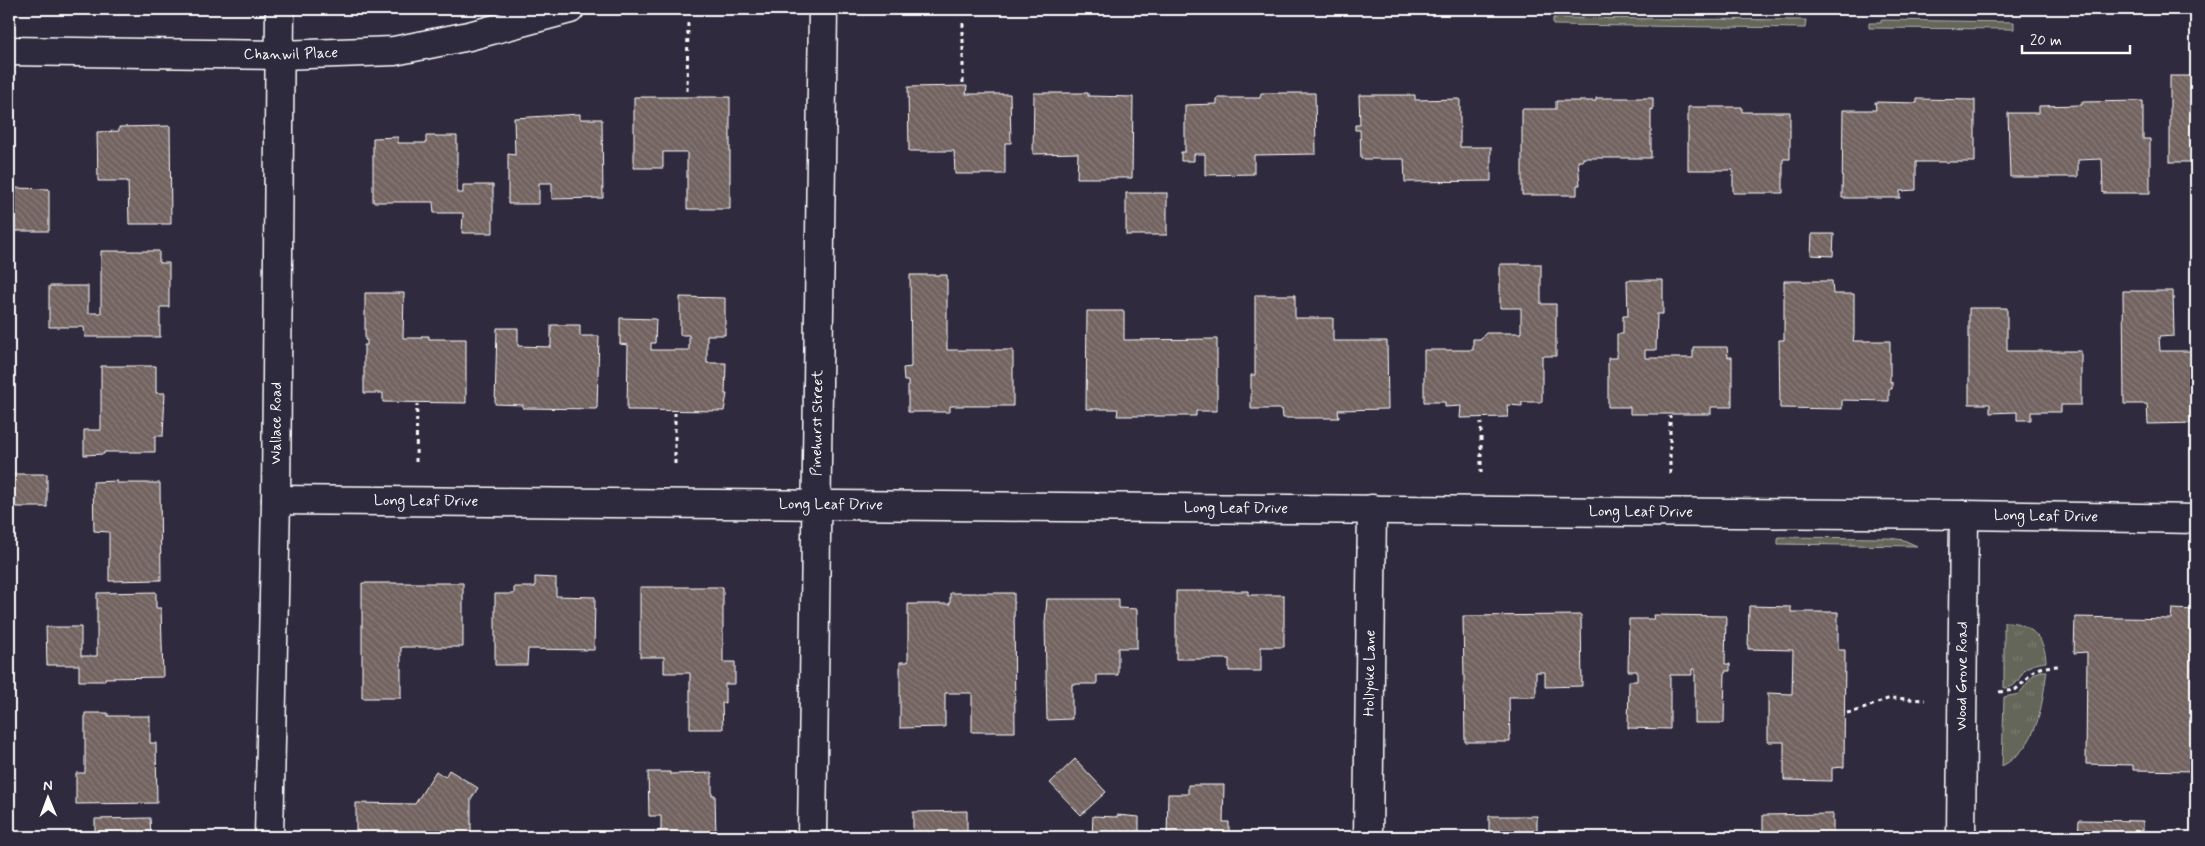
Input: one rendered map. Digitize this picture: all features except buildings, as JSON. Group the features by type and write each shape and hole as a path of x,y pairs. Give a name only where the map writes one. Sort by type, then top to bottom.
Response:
{"street":[{"name":"Wallace Road","path":"269,837 276,500 280,9"},
{"name":"Chanwil Place","path":"9,51 280,55 394,51 469,36 570,9"},
{"name":"Pinehurst Street","path":"812,837 823,9"},
{"name":"Long Leaf Drive","path":"276,500 1964,515 2196,519"},
{"name":"Hollyoke Lane","path":"1368,837 1372,510"},
{"name":"Wood Grove Road","path":"1961,837 1964,515"}],"path":[{"path":"687,92 688,23"},
{"path":"963,23 963,83"},
{"path":"416,462 417,404"},
{"path":"675,413 675,464"},
{"path":"1670,416 1670,474"},
{"path":"1480,473 1481,422"},
{"path":"1999,692 2015,690 2031,671 2038,667 2061,666"},
{"path":"1847,713 1890,698 1925,700"}],"green space":[{"path":"1553,18 1806,20 1805,28 1553,25"},
{"path":"1881,20 2014,22 2014,29 1869,28 1869,23 1881,23"},
{"path":"1778,537 1889,538 1904,540 1917,546 1778,544"},
{"path":"2004,622 2021,624 2034,633 2043,645 2046,662 2029,667 2015,684 2009,688 2004,688"},
{"path":"2047,671 2043,699 2036,725 2024,748 2002,766 2004,697 2019,694 2034,674"}]}
